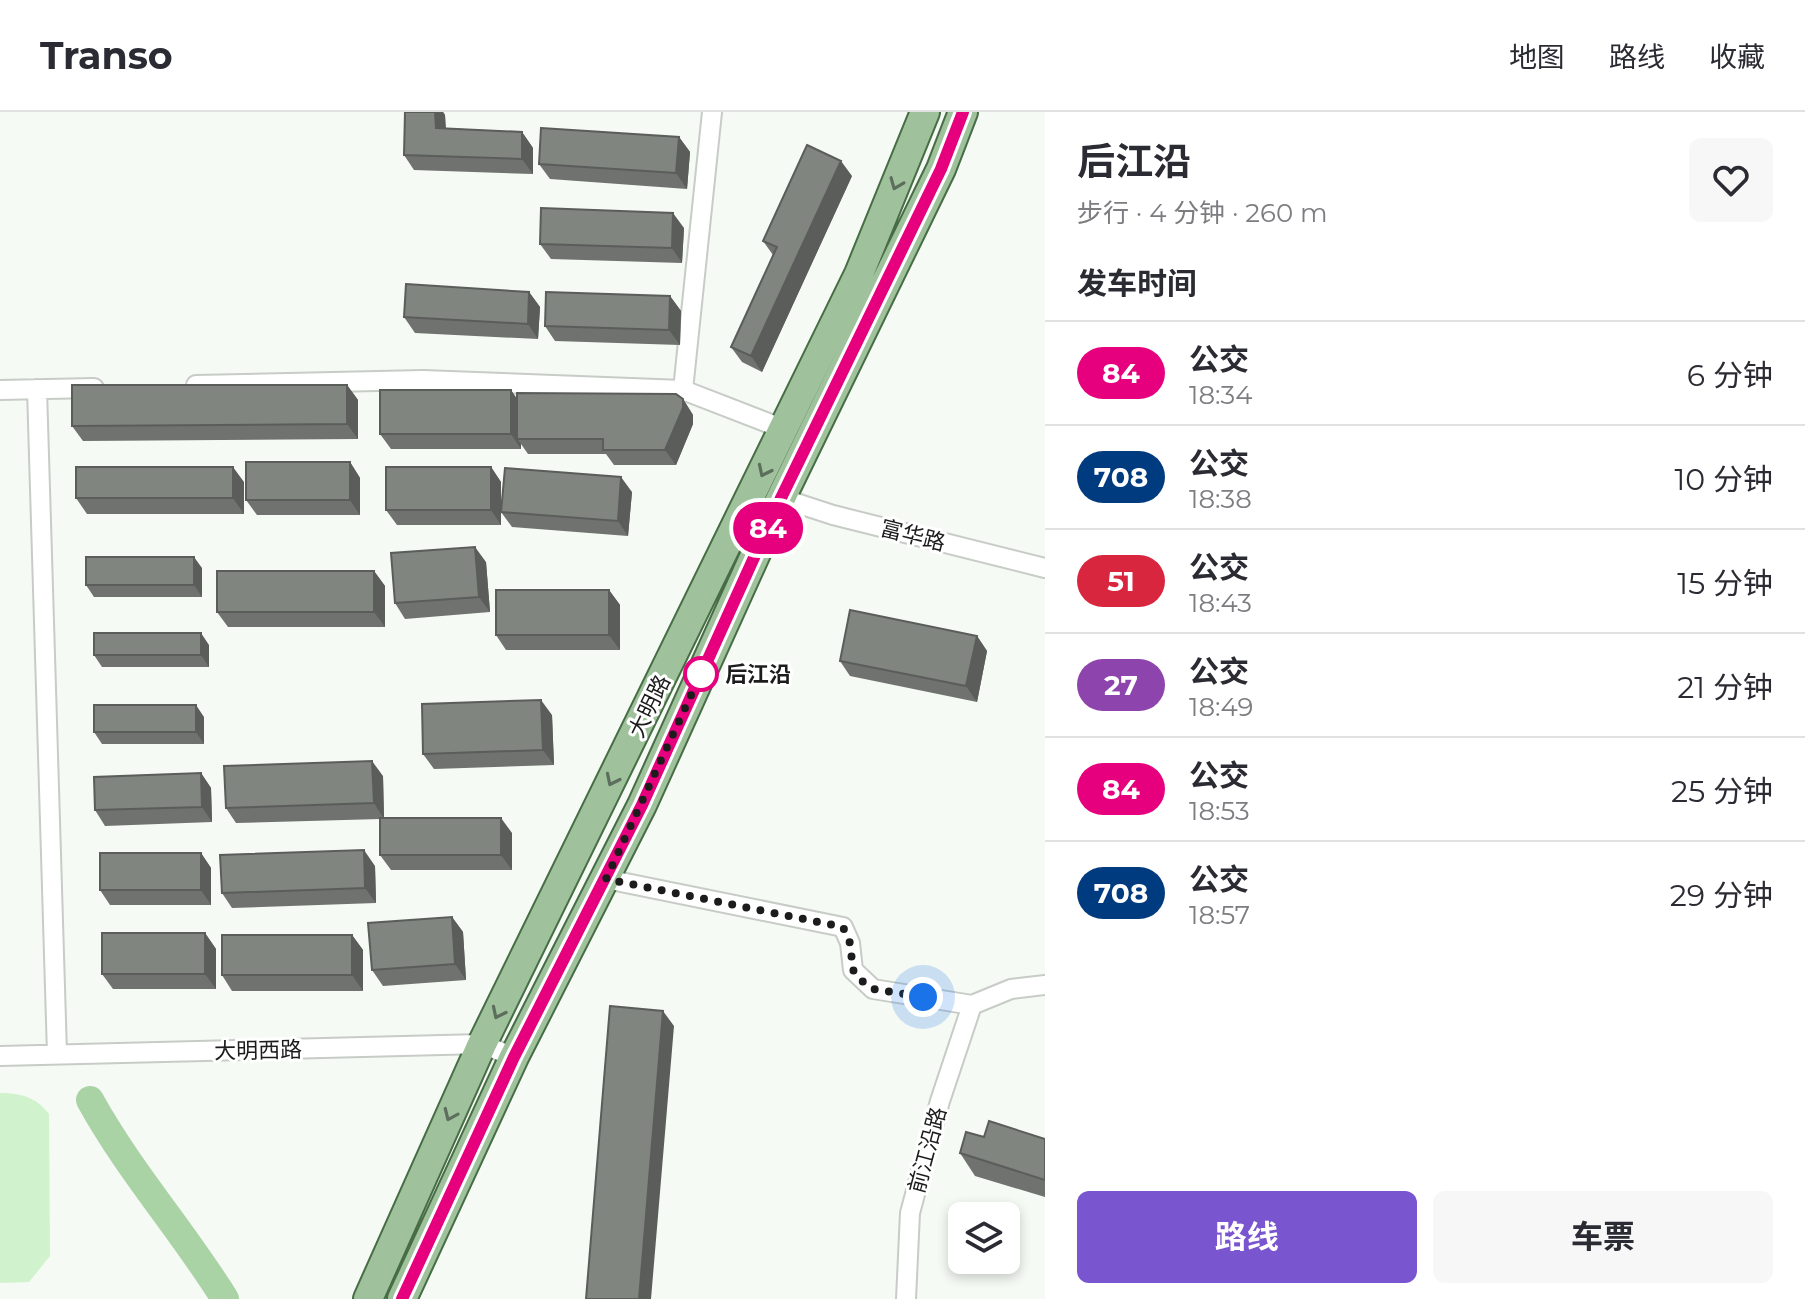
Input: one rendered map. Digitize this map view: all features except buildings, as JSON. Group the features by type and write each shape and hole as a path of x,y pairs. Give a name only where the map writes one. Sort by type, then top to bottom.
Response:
{"main road":[{"name":"大明路","path":"368,1299 482,1044 859,274 925,112"},
{"path":"402,1299 514,1057 606,879 781,498 911,233 963,112"}],"street":[{"path":"683,390 712,112"},
{"path":"176,386 423,380 683,390 785,427"},
{"path":"0,390 114,387"},
{"path":"37,389 57,1054"},
{"name":"富华路","path":"781,498 833,515 1045,568"},
{"path":"606,879 843,927 850,943 853,970 873,989 972,1005 1011,989 1045,985"},
{"name":"前江沿路","path":"906,1299 910,1213 940,1101 972,1005"},
{"name":"大明西路","path":"0,1056 482,1044 514,1057"}],"green space":[{"path":"0,1093 28,1097 49,1114 50,1256 29,1282 0,1283"}],"waterway":[{"path":"90,1100 225,1299"}],"bus line":[{"name":"84","path":"402,1299 514,1057 642,805 781,498 941,169 963,112"}],"place":[{"name":"后江沿","path":"701,674"}],"route":[{"path":"701,674 705,665 606,879 843,927 850,943 853,970 862,981 873,989 923,997"}]}
